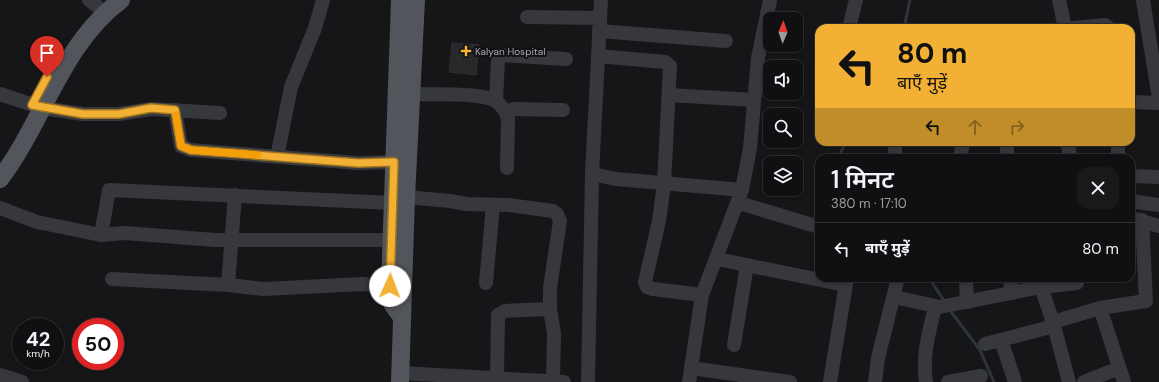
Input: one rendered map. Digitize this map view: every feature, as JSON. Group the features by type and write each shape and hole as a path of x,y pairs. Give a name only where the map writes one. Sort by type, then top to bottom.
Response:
{"main road":[{"path":"0,160 96,20 121,0"},
{"path":"400,0 404,94 400,200 404,320 400,377"},
{"path":"404,320 393,305 390,286 391,240 400,200 394,162 416,0"},
{"path":"0,179 14,160 62,49 96,2"}],"street":[{"path":"277,156 291,87 315,28 323,0"},
{"path":"588,382 592,174 601,0"},
{"path":"770,0 758,58 750,148 740,197 702,295 690,375 790,382"},
{"path":"850,24 856,0"},
{"path":"1059,0 1064,24"},
{"path":"1143,0 1159,98"},
{"path":"527,17 600,24 726,41"},
{"path":"496,101 498,60 500,55 566,59"},
{"path":"598,56 666,62 670,69 664,184 659,221 645,275 647,287 653,290 702,295"},
{"path":"0,94 37,106 83,114 119,114 151,108 220,113"},
{"path":"404,94 467,95 496,101 506,112 508,118 507,168"},
{"path":"669,95 754,100"},
{"path":"1135,102 1159,103"},
{"path":"506,112 514,109 563,110"},
{"path":"175,110 181,146 191,150 358,163 394,162"},
{"path":"592,174 616,179 664,184 740,197 815,225"},
{"path":"1135,176 1159,177"},
{"path":"101,235 109,190 450,201 466,204 508,205 553,211 559,217 550,288 550,309 554,333 553,382"},
{"path":"228,285 235,195"},
{"path":"1135,202 1159,205"},
{"path":"486,283 493,205"},
{"path":"0,208 37,222 101,235 125,233 231,240 391,240"},
{"path":"985,344 1053,324 1100,308 1146,301 1137,219 1159,226"},
{"path":"717,259 815,276"},
{"path":"734,345 747,265"},
{"path":"112,279 228,285 264,289 363,284 390,286"},
{"path":"830,382 846,282"},
{"path":"874,382 878,358 897,282"},
{"path":"966,282 967,302"},
{"path":"1010,282 1011,292"},
{"path":"894,297 941,306 1067,282"},
{"path":"1041,287 1069,382"},
{"path":"926,382 924,365 925,349 941,306"},
{"path":"1100,308 1124,382"},
{"path":"497,379 498,315 505,311 550,309"},
{"path":"1001,340 1015,382"},
{"path":"1084,382 1119,368"},
{"path":"0,375 22,382"},
{"path":"948,382 981,376"},
{"path":"400,377 564,382"}],"building":[{"path":"452,43 479,45 476,75 449,72"}],"waterway":[{"path":"905,24 910,0"},
{"path":"841,154 844,146"},
{"path":"932,282 945,302"},
{"path":"949,309 980,350 994,382"}],"slow traffic":[{"path":"176,115 181,146 191,150 258,155"}],"place":[{"name":"Kalyan Hospital","path":"466,51"}],"route":[{"path":"47,77 32,105 42,108 83,114 119,114 151,108 175,110 181,146 191,150 358,163 394,162 390,286"}]}
